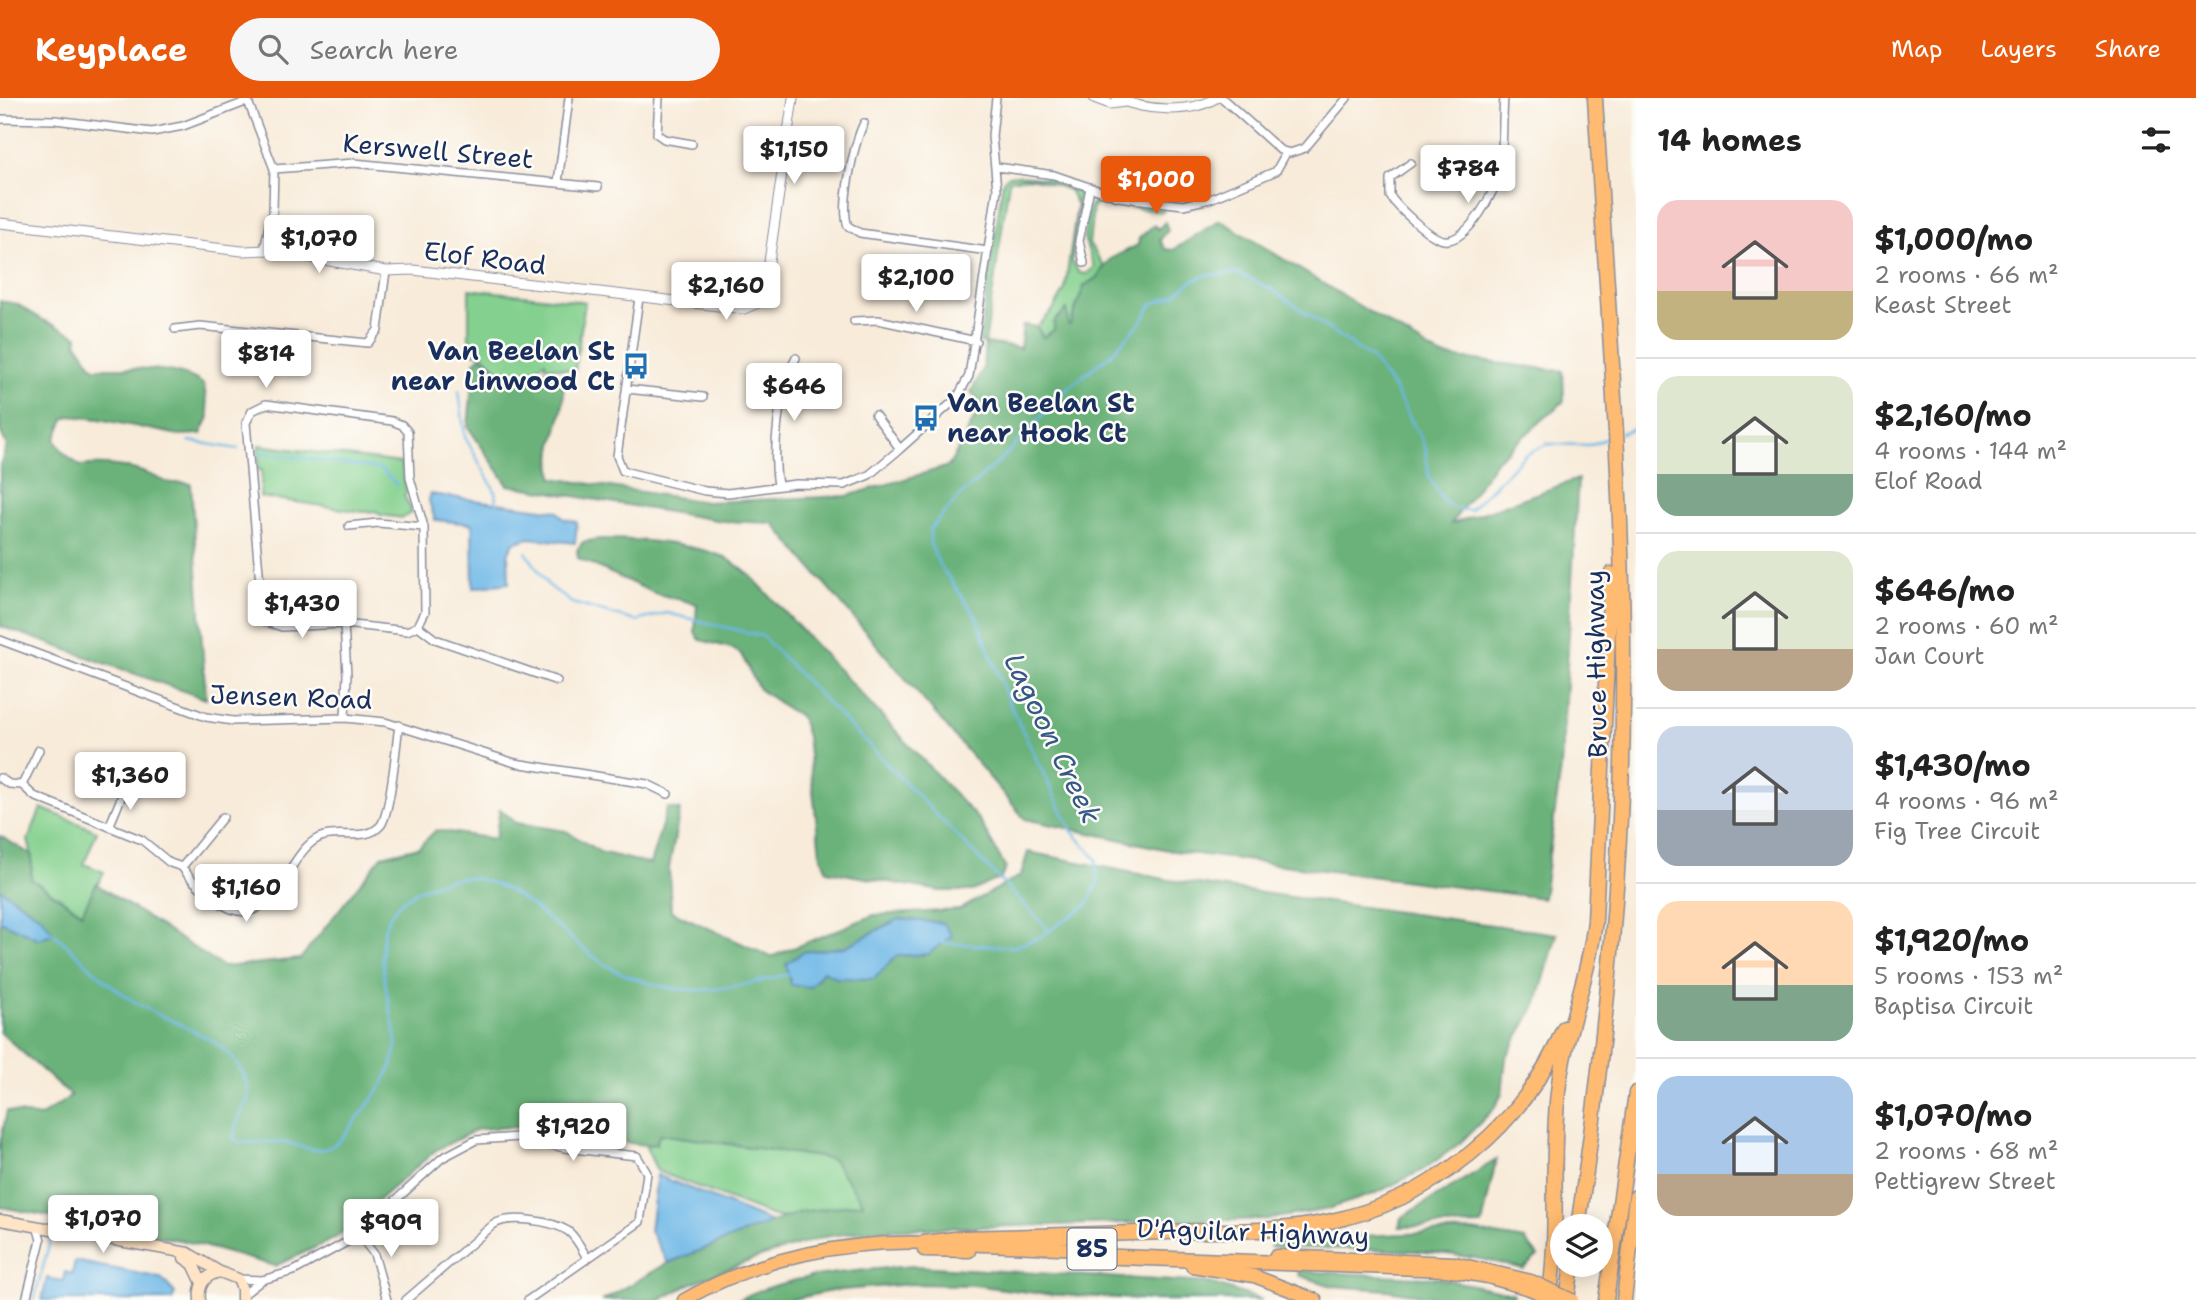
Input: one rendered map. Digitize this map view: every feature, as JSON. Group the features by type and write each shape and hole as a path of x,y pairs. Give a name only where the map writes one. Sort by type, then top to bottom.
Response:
{"highway":[{"name":"Bruce Highway","path":"1580,1214 1606,1016 1618,865 1623,662 1616,468 1595,98"},
{"path":"1549,1300 1555,1255 1557,1098 1562,1062 1580,996 1595,920 1610,637 1610,520 1616,468"},
{"path":"923,1242 962,1238 1289,1228 1327,1223 1375,1209 1441,1175 1498,1128 1543,1070 1580,996"},
{"path":"1606,1300 1636,1093"},
{"path":"1624,1300 1636,1196"},
{"name":"D'Aguilar Highway","path":"684,1300 728,1279 795,1257 850,1246 923,1242 1455,1262 1531,1285 1569,1300"},
{"name":"D'Aguilar Highway","path":"698,1300 781,1268 853,1252 921,1249 1093,1256 1104,1261 1232,1271 1280,1284 1316,1300"},
{"path":"1093,1256 1446,1269 1531,1285 1556,1300"},
{"path":"1569,1300 1571,1277"}],"main road":[{"path":"0,1220 188,1253 238,1279 242,1298"},
{"path":"176,1252 193,1264 202,1283"},
{"path":"198,1299 206,1277 220,1272"}],"street":[{"path":"558,182 569,98"},
{"path":"659,98 657,134 664,139 692,144"},
{"name":"Elof Road","path":"0,223 242,251 268,251 386,271 413,270 739,309 754,306 761,300 769,270 793,98"},
{"path":"639,298 617,456 623,471 716,492 742,493 778,486 831,485 856,481 869,475 957,398 969,376 997,190 992,135 996,98"},
{"path":"1096,98 1110,104 1121,100 1186,109 1201,106 1216,98"},
{"path":"1222,98 1286,153 1295,153 1305,148 1347,98"},
{"path":"1411,163 1390,178 1390,196 1434,236 1446,240 1458,237 1489,203 1493,193 1500,166 1504,98"},
{"path":"0,119 55,120 152,132 183,127 247,99 274,170 272,216 266,229 268,251"},
{"path":"864,123 854,150 845,211 848,226 860,233 988,251"},
{"path":"996,167 1054,175 1118,197 1173,204 1194,203 1276,171 1286,153"},
{"name":"Kerswell Street","path":"274,170 354,163 598,187"},
{"path":"1084,263 1079,241 1090,188"},
{"path":"175,329 200,326 368,343 378,330 386,271"},
{"path":"854,321 878,320 976,341"},
{"path":"778,486 775,466 785,380 796,358"},
{"path":"627,389 703,397"},
{"path":"261,404 272,404 402,425 409,437 409,470 424,527 425,612 418,626 407,631 344,624 282,627 266,622 263,618 246,423 252,411 261,404"},
{"path":"875,415 900,449"},
{"path":"349,526 378,523 424,527"},
{"path":"344,624 345,718"},
{"path":"418,626 435,639 557,681"},
{"name":"Jensen Road","path":"0,640 206,717 233,722 345,718 399,725 515,763 647,784 668,794"},
{"path":"0,778 9,784 22,785 34,796 142,840 170,863 182,867 188,878 222,904 238,910 265,904 280,889 303,852 315,840 328,834 365,834 379,827 386,813 399,725"},
{"path":"22,785 39,750"},
{"path":"109,827 126,786"},
{"path":"182,867 223,817"},
{"path":"238,1279 261,1280 303,1268 359,1235 371,1220 442,1158 477,1140 520,1137 564,1147 637,1156 647,1173 640,1222 528,1300"},
{"path":"405,1300 493,1225 505,1219 519,1219 566,1230 587,1258"},
{"path":"26,1300 41,1240 37,1226"},
{"path":"359,1235 374,1254 387,1300"},
{"path":"242,1298 261,1280"}],"green space":[{"path":"1008,176 1049,179 1079,193 1072,261 1079,273 1086,274 1094,267 1084,238 1088,210 1094,201 1164,208 1163,212 1099,203 1093,207 1089,243 1105,268 1078,301 1070,326 1054,330 1042,338 1037,327 1053,310 1065,289 1077,205 1069,190 1055,185 1023,178 1009,181 985,343 980,342 1003,181"},
{"path":"1220,220 1441,356 1563,371 1564,401 1497,460 1451,524 1578,479 1561,768 1543,898 1173,851 1025,819 773,523 722,521 508,485 468,427 474,362 480,357 487,360 497,373 507,378 520,378 553,370 560,378 564,397 551,453 553,478 706,502 847,496 949,466 975,417 976,398 971,392 983,369 985,343 1020,348 1023,325 1037,327 1043,337 1054,330 1054,322 1067,309 1070,325 1084,286 1096,278 1110,259 1138,245 1139,238 1154,225 1158,229 1165,222 1168,230 1160,240 1165,249 1173,250"},
{"path":"469,289 585,302 575,371 545,366 545,361 529,374 500,371 485,356 469,353"},
{"path":"0,301 17,304 78,336 77,343 94,368 167,371 181,374 204,385 209,417 201,434 179,435 70,416 64,419 55,440 63,452 80,466 124,467 167,482 191,484 206,699 0,626 0,465 7,446 0,430"},
{"path":"259,445 401,463 407,493 404,495 412,512 403,518 380,515 376,511 364,512 260,497 262,470 258,470"},
{"path":"600,539 647,541 695,548 724,557 751,576 979,820 1006,868 1001,878 972,891 940,891 827,871 820,853 807,737 801,718 759,689 741,654 731,648 700,640 695,632 697,604 654,593 578,558 577,550 583,542"},
{"path":"41,808 97,831 84,864 104,872 83,913 31,879 32,855 28,840"},
{"path":"667,808 680,810 669,868 671,911 771,957 874,915 959,910 1021,875 1028,852 1169,880 1557,934 1537,1003 1506,1058 1502,1094 1493,1110 1460,1143 1423,1170 1374,1194 1324,1210 1268,1219 873,1230 824,1237 754,1259 692,1283 660,1300 604,1300 668,1263 772,1222 801,1212 863,1203 832,1159 660,1134 656,1144 645,1145 512,1127 478,1129 436,1150 334,1239 275,1266 185,1241 0,1207 0,1143 7,1111 40,1117 71,1096 0,1032 0,921 41,917 0,889 0,836 32,855 31,879 82,913 96,884 223,967 300,959 382,856 419,847 436,830 495,839 500,809 516,823 566,831 600,852 650,864","holes":["899,919 928,954 896,956 874,979 853,979 823,971 817,980 803,952 845,947"]},
{"path":"659,1134 833,1159 864,1204 782,1218 770,1215 657,1171 645,1145 656,1144"},
{"path":"1496,1160 1482,1225 1399,1227 1401,1218"},
{"path":"1472,1231 1525,1240 1538,1256 1523,1269 1492,1261 1430,1252 1270,1247 1272,1240"},
{"path":"913,1266 1210,1283 1262,1300 1157,1300 1043,1294 973,1285 911,1284 831,1291 789,1300 738,1300 758,1291 801,1279"},
{"path":"1298,1271 1438,1278 1513,1293 1514,1300 1451,1300 1387,1290 1332,1286 1298,1275"}],"water":[{"path":"430,494 557,511 564,519 577,522 575,543 529,538 513,543 508,554 509,583 473,588 472,524 435,520 429,501"},
{"path":"0,889 41,917 54,933 39,939 0,921"},
{"path":"899,919 943,923 952,936 928,954 896,956 874,979 837,978 823,971 810,987 791,985 786,964 803,952 845,947"},
{"path":"657,1175 772,1222 668,1263 650,1231"},
{"path":"75,1261 161,1278 175,1293 172,1300 42,1300 47,1278 63,1281 65,1272 72,1274"}],"waterway":[{"name":"Lagoon Creek","path":"942,943 1014,947 1040,937 1087,905 1098,883 1096,859 1072,831 1009,703 977,618 939,564 930,544 930,529 961,495 1003,458 1067,389 1112,353 1142,321 1152,304 1173,296 1192,281 1207,275 1237,273 1273,290 1372,359 1395,390 1425,446 1429,476 1443,501 1454,509 1470,510 1525,455 1547,444 1589,445 1611,437"},
{"path":"459,391 465,437 495,491 497,505"},
{"name":"Lagoon Creek","path":"1621,433 1636,428"},
{"path":"189,441 238,449"},
{"path":"259,452 381,469 397,485"},
{"path":"526,552 548,585 572,603 636,621 667,613 762,636 1050,931"},
{"name":"Lagoon Creek","path":"52,932 124,995 201,1034 230,1056 241,1070 248,1088 247,1101 236,1126 234,1139 240,1143 282,1142 314,1150 330,1147 340,1140 389,1073 396,1039 382,958 383,939 395,908 408,896 427,887 452,879 475,878 497,885 540,912 600,961 619,972 664,987 684,990 724,988 789,974"},
{"path":"34,1300 51,1238"}],"place":[{"name":"Van Beelan St near Linwood Ct","path":"636,366"},
{"name":"Van Beelan St near Hook Ct","path":"926,418"}]}
